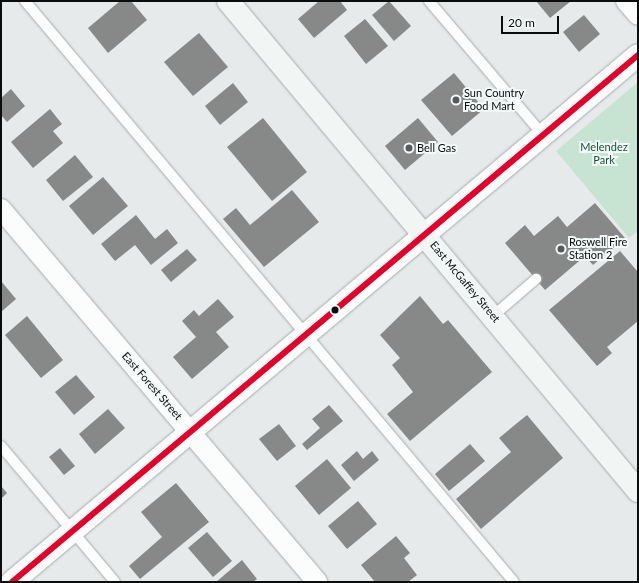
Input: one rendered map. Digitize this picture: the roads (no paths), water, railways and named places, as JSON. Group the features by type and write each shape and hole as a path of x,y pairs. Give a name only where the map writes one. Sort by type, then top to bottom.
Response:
{"main road":[{"name":"East McGaffey Street","path":"228,1 425,234 638,491"}],"street":[{"path":"626,1 638,15"},
{"path":"12,582 638,55"},
{"name":"East Forest Street","path":"1,209 191,431 317,582"}],"lane":[{"path":"25,1 514,582"},
{"path":"429,1 542,135"},
{"path":"493,316 536,279"},
{"path":"1,446 116,582"}],"place":[{"name":"Sun Country Food Mart","path":"456,100"},
{"name":"Bell Gas","path":"409,148"},
{"name":"Roswell Fire Station 2","path":"561,249"}],"park label":[{"name":"Melendez Park","path":"604,154"}]}
